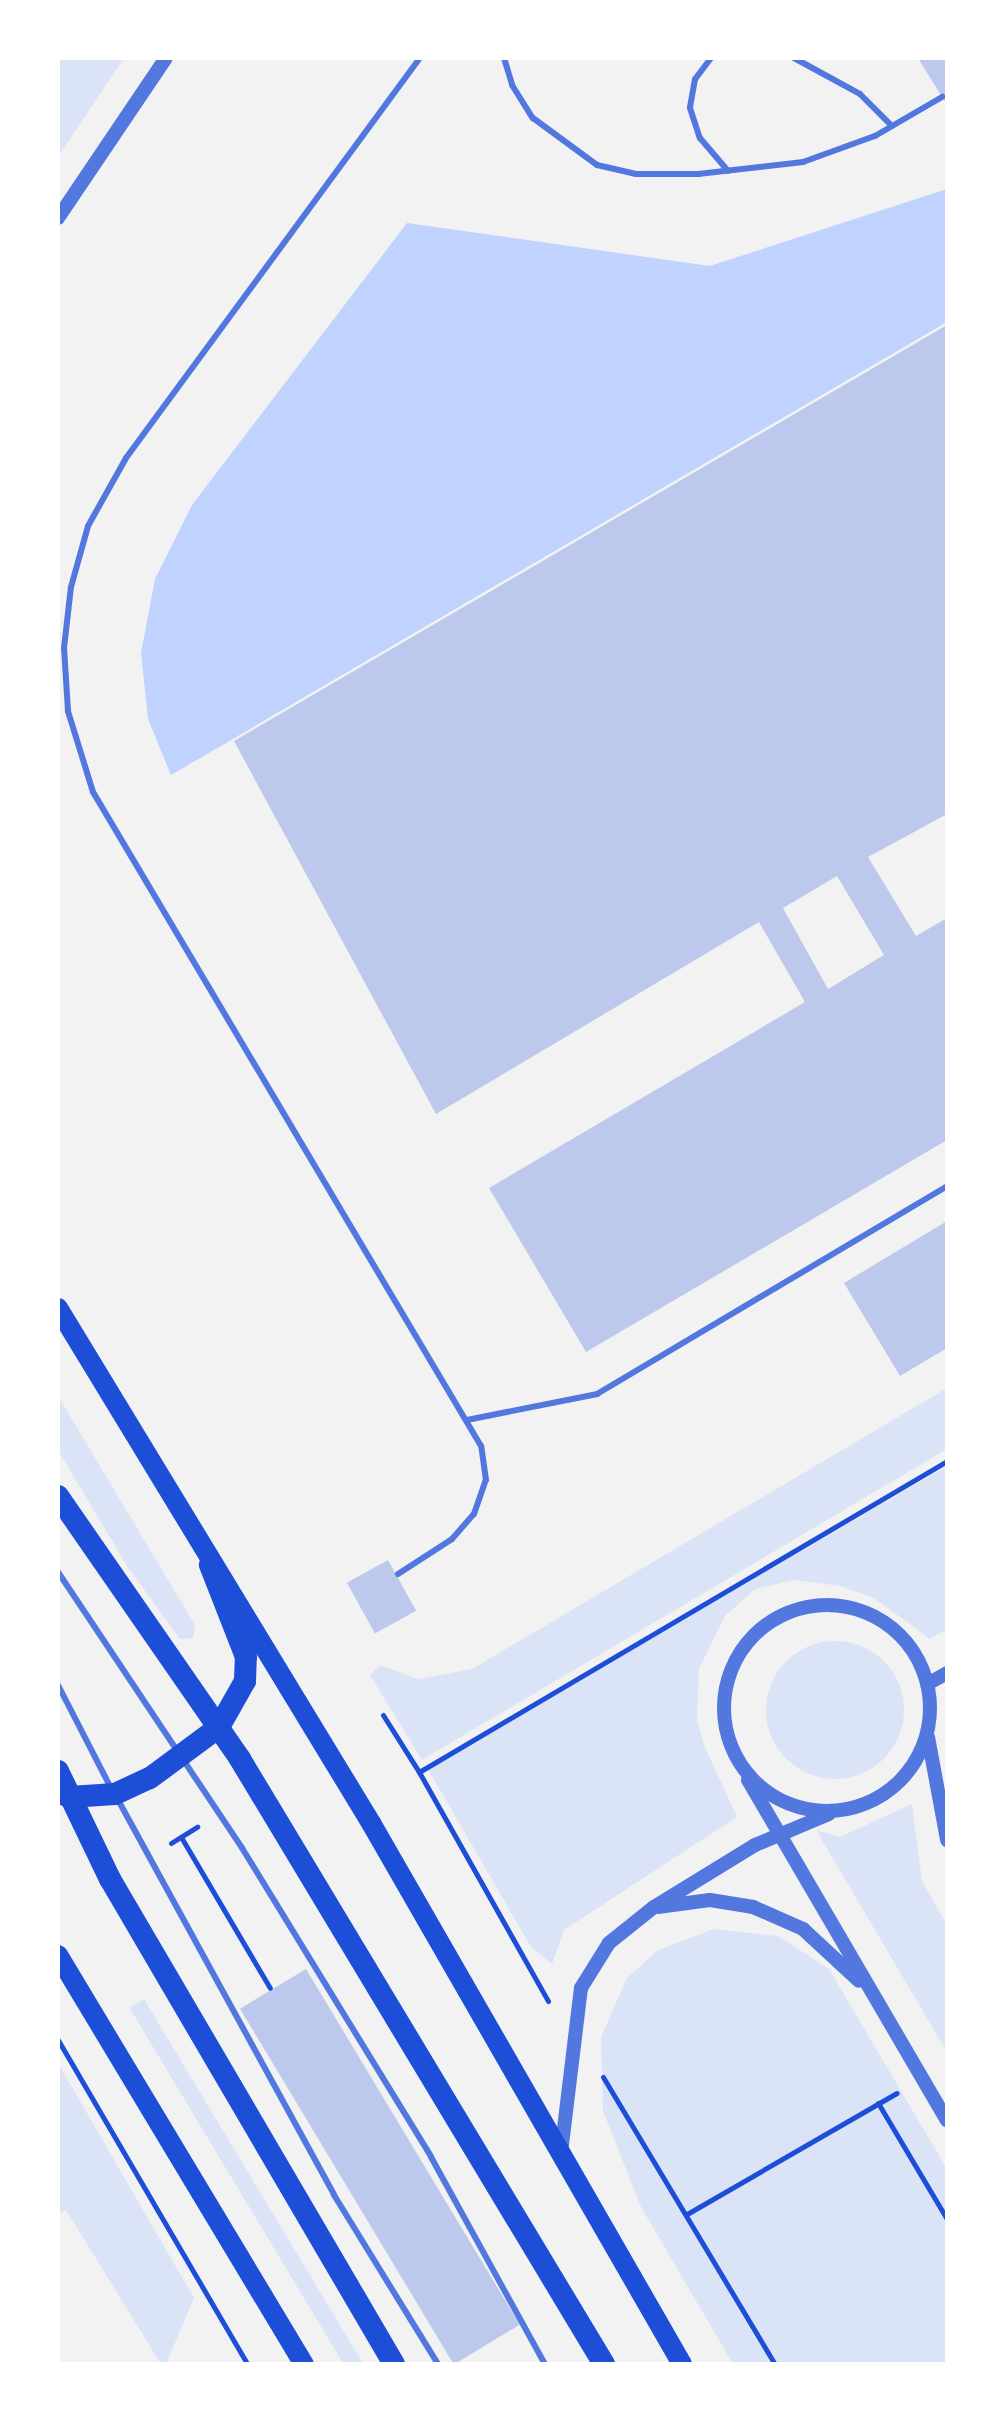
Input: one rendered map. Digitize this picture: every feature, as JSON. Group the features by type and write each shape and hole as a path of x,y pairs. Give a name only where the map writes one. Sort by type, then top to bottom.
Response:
{"highway":[{"path":"58,1496 219,1727 604,2364"},
{"path":"64,1795 115,1794 181,1758 219,1727 245,1681 246,1657 210,1565"},
{"path":"58,1771 64,1795 110,1879 394,2364"}],"main road":[{"path":"58,1308 210,1565 371,1823 682,2364"},
{"path":"58,1955 304,2364"}],"street":[{"path":"58,218 166,58"},
{"path":"947,1840 928,1737 929,1683 916,1653 895,1629 867,1611 835,1603 803,1606 773,1619 748,1640 731,1668 723,1699 726,1731 738,1762 778,1836 947,2120"},
{"path":"929,1683 947,1673"},
{"path":"561,2153 581,1988 609,1943 654,1907 778,1836 833,1812 866,1805 895,1788 928,1737"},
{"path":"738,1762 756,1784 779,1800 833,1812"},
{"path":"654,1907 710,1900 753,1907 803,1929 873,1994"}],"lane":[{"path":"398,1574 452,1539 474,1514 486,1480 481,1446 93,792 68,711 64,648 71,587 88,526 126,458 420,58"},
{"path":"504,58 512,85 533,118 597,165 636,174 728,171 803,162 892,126 942,97"},
{"path":"711,58 695,79 690,108 700,138 728,171"},
{"path":"794,58 860,94 892,126"},
{"path":"467,1420 597,1394 947,1186"},
{"path":"58,1572 181,1758 431,2157 545,2364"},
{"path":"58,1685 334,2195 438,2364"}],"path":[{"path":"383,1715 419,1772 947,1461"},
{"path":"165,1846 198,1827"},
{"path":"181,1837 270,1988"},
{"path":"58,2040 247,2364"},
{"path":"687,2214 923,2078"},
{"path":"878,2103 947,2219"}],"shaded area":[{"path":"58,58 124,58 58,157"},
{"path":"947,1388 947,1449 422,1760 370,1675 380,1665 418,1679 472,1669"},
{"path":"58,1396 195,1625 193,1638 180,1639 127,1566 58,1450"},
{"path":"947,1466 947,1629 930,1639 874,1598 840,1586 795,1580 755,1589 725,1616 699,1669 697,1719 704,1745 737,1817 564,1930 552,1964 531,1947 428,1769"},
{"path":"835,1641 861,1647 884,1661 898,1684 904,1710 898,1736 884,1759 861,1773 835,1779 809,1773 786,1759 772,1736 766,1710 772,1684 786,1661 809,1647"},
{"path":"912,1804 922,1881 947,1925 947,2052 816,1830 840,1837"},
{"path":"714,1929 778,1936 829,1969 947,2169 947,2364 733,2364 641,2207 603,2111 601,2037 627,1978 658,1950"},
{"path":"144,1999 363,2363 343,2364 129,2008"},
{"path":"58,2063 194,2298 166,2364 161,2364 66,2210 58,2214"}],"water":[{"path":"947,189 947,322 171,775 148,719 141,653 155,579 192,505 407,223 710,266"}],"building":[{"path":"918,58 947,58 947,105"},
{"path":"947,325 947,814 868,857 916,936 947,918 947,1140 586,1352 489,1188 805,1002 759,922 436,1114 234,741","holes":["837,876 884,955 828,989 783,908"]},
{"path":"947,1221 947,1348 900,1376 844,1283"},
{"path":"388,1560 416,1611 375,1634 347,1583"},
{"path":"306,1969 520,2325 454,2364 240,2009"}]}
